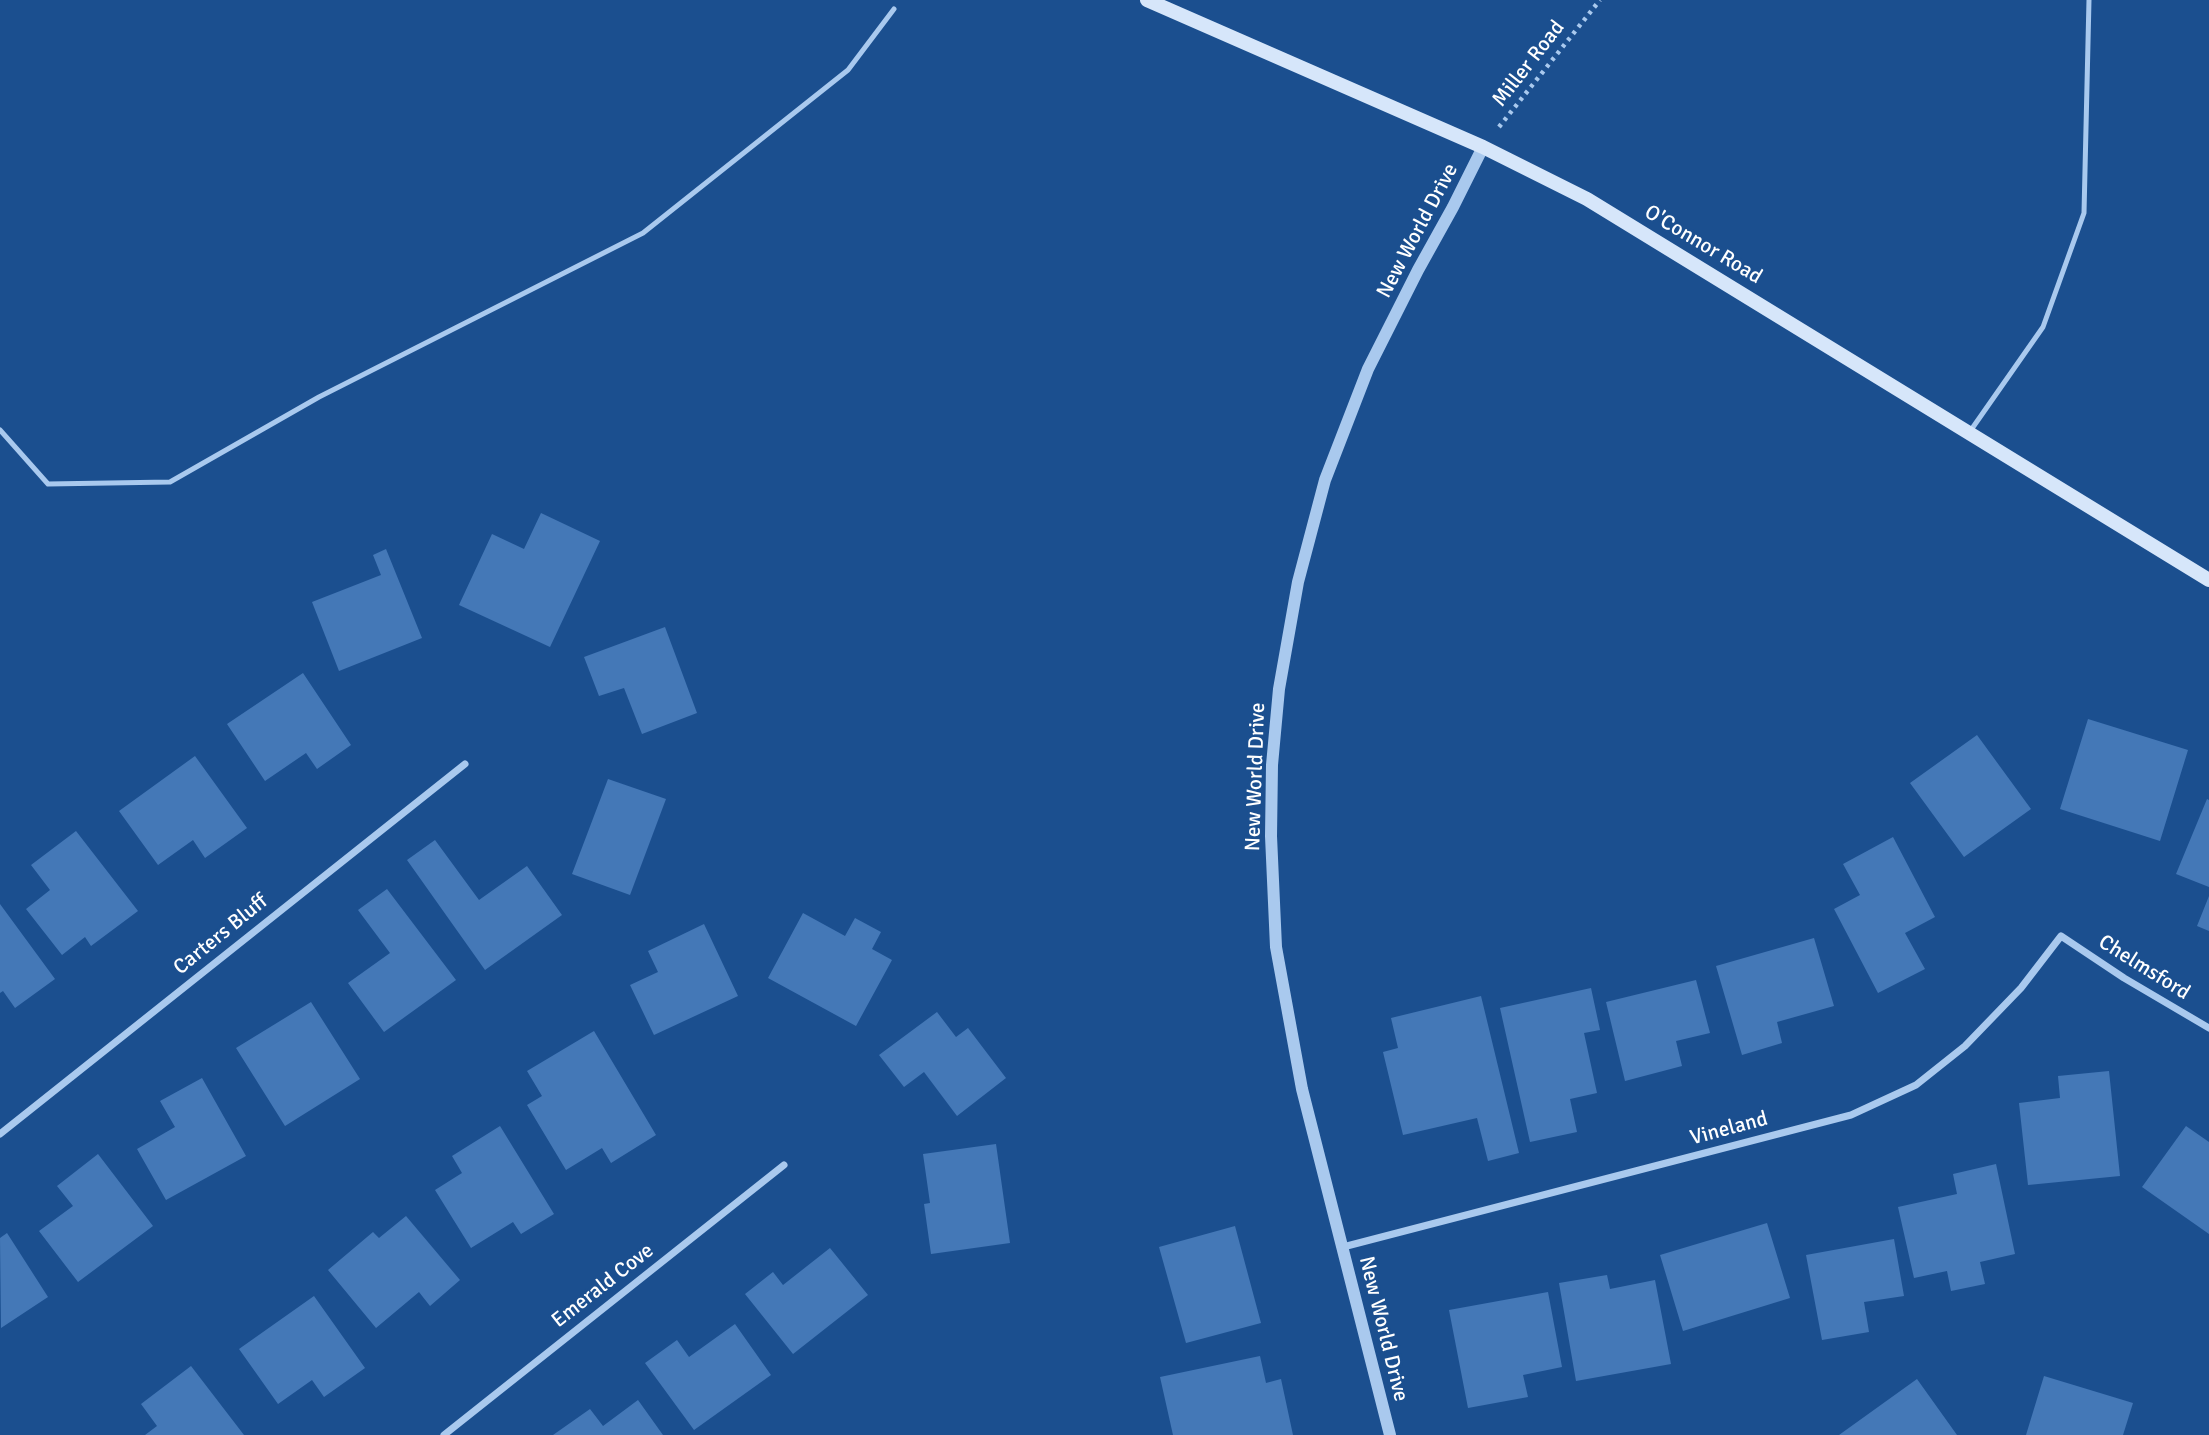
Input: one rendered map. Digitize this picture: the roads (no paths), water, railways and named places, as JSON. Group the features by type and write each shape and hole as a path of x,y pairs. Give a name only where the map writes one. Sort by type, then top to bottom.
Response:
{"main road":[{"name":"O'Connor Road","path":"1147,0 1483,147 1587,199 2209,580"}],"street":[{"name":"New World Drive","path":"1390,1435 1302,1089 1276,947 1270,836 1272,765 1279,689 1298,582 1325,480 1368,369 1483,147"},
{"name":"Carters Bluff","path":"0,1134 465,764"},
{"name":"Vineland","path":"1343,1247 1851,1115 1916,1085 1965,1046 2021,988 2061,936"},
{"name":"Chelmsford","path":"2061,936 2124,978 2209,1028"},
{"name":"Emerald Cove","path":"444,1435 785,1165"}],"lane":[{"path":"1969,433 2043,327 2084,212 2089,0"},
{"path":"0,430 48,484 170,482 319,397 643,233 848,70 894,9"}]}
